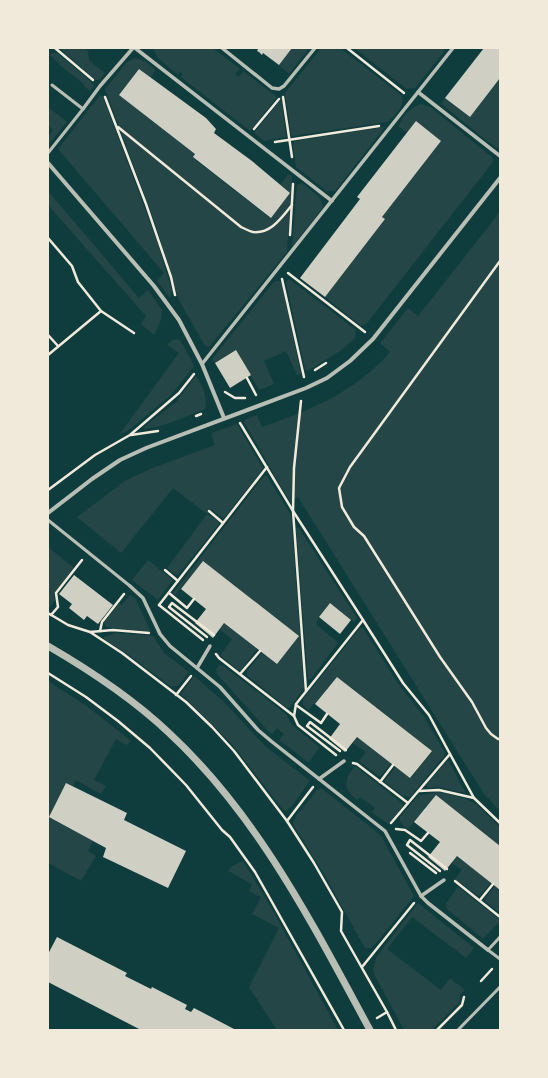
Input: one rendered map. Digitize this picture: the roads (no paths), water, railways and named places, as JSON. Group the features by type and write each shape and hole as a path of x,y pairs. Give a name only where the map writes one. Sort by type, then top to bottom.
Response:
{"street":[{"path":"83,109 100,86 134,48 332,200"},
{"path":"222,48 272,88 279,89 284,86 315,48"},
{"path":"202,364 453,48"},
{"path":"418,92 500,156"},
{"path":"48,163 154,286 179,320 202,364 224,418"},
{"path":"48,513 92,479 120,460 146,448 301,390 327,378 350,361 373,339 500,178"},
{"path":"130,586 143,598 160,634 170,646 220,687 258,730 385,831 421,896 488,950"},
{"path":"48,646 90,671 135,703 174,737 216,782 244,817 280,871 316,932 370,1030"},
{"path":"197,668 210,646"},
{"path":"319,779 344,760"},
{"path":"421,896 444,880"}],"lane":[{"path":"48,153 83,109 52,85"},
{"path":"48,520 130,586"},
{"path":"500,937 488,950 500,959"},
{"path":"458,1030 500,987"}]}
